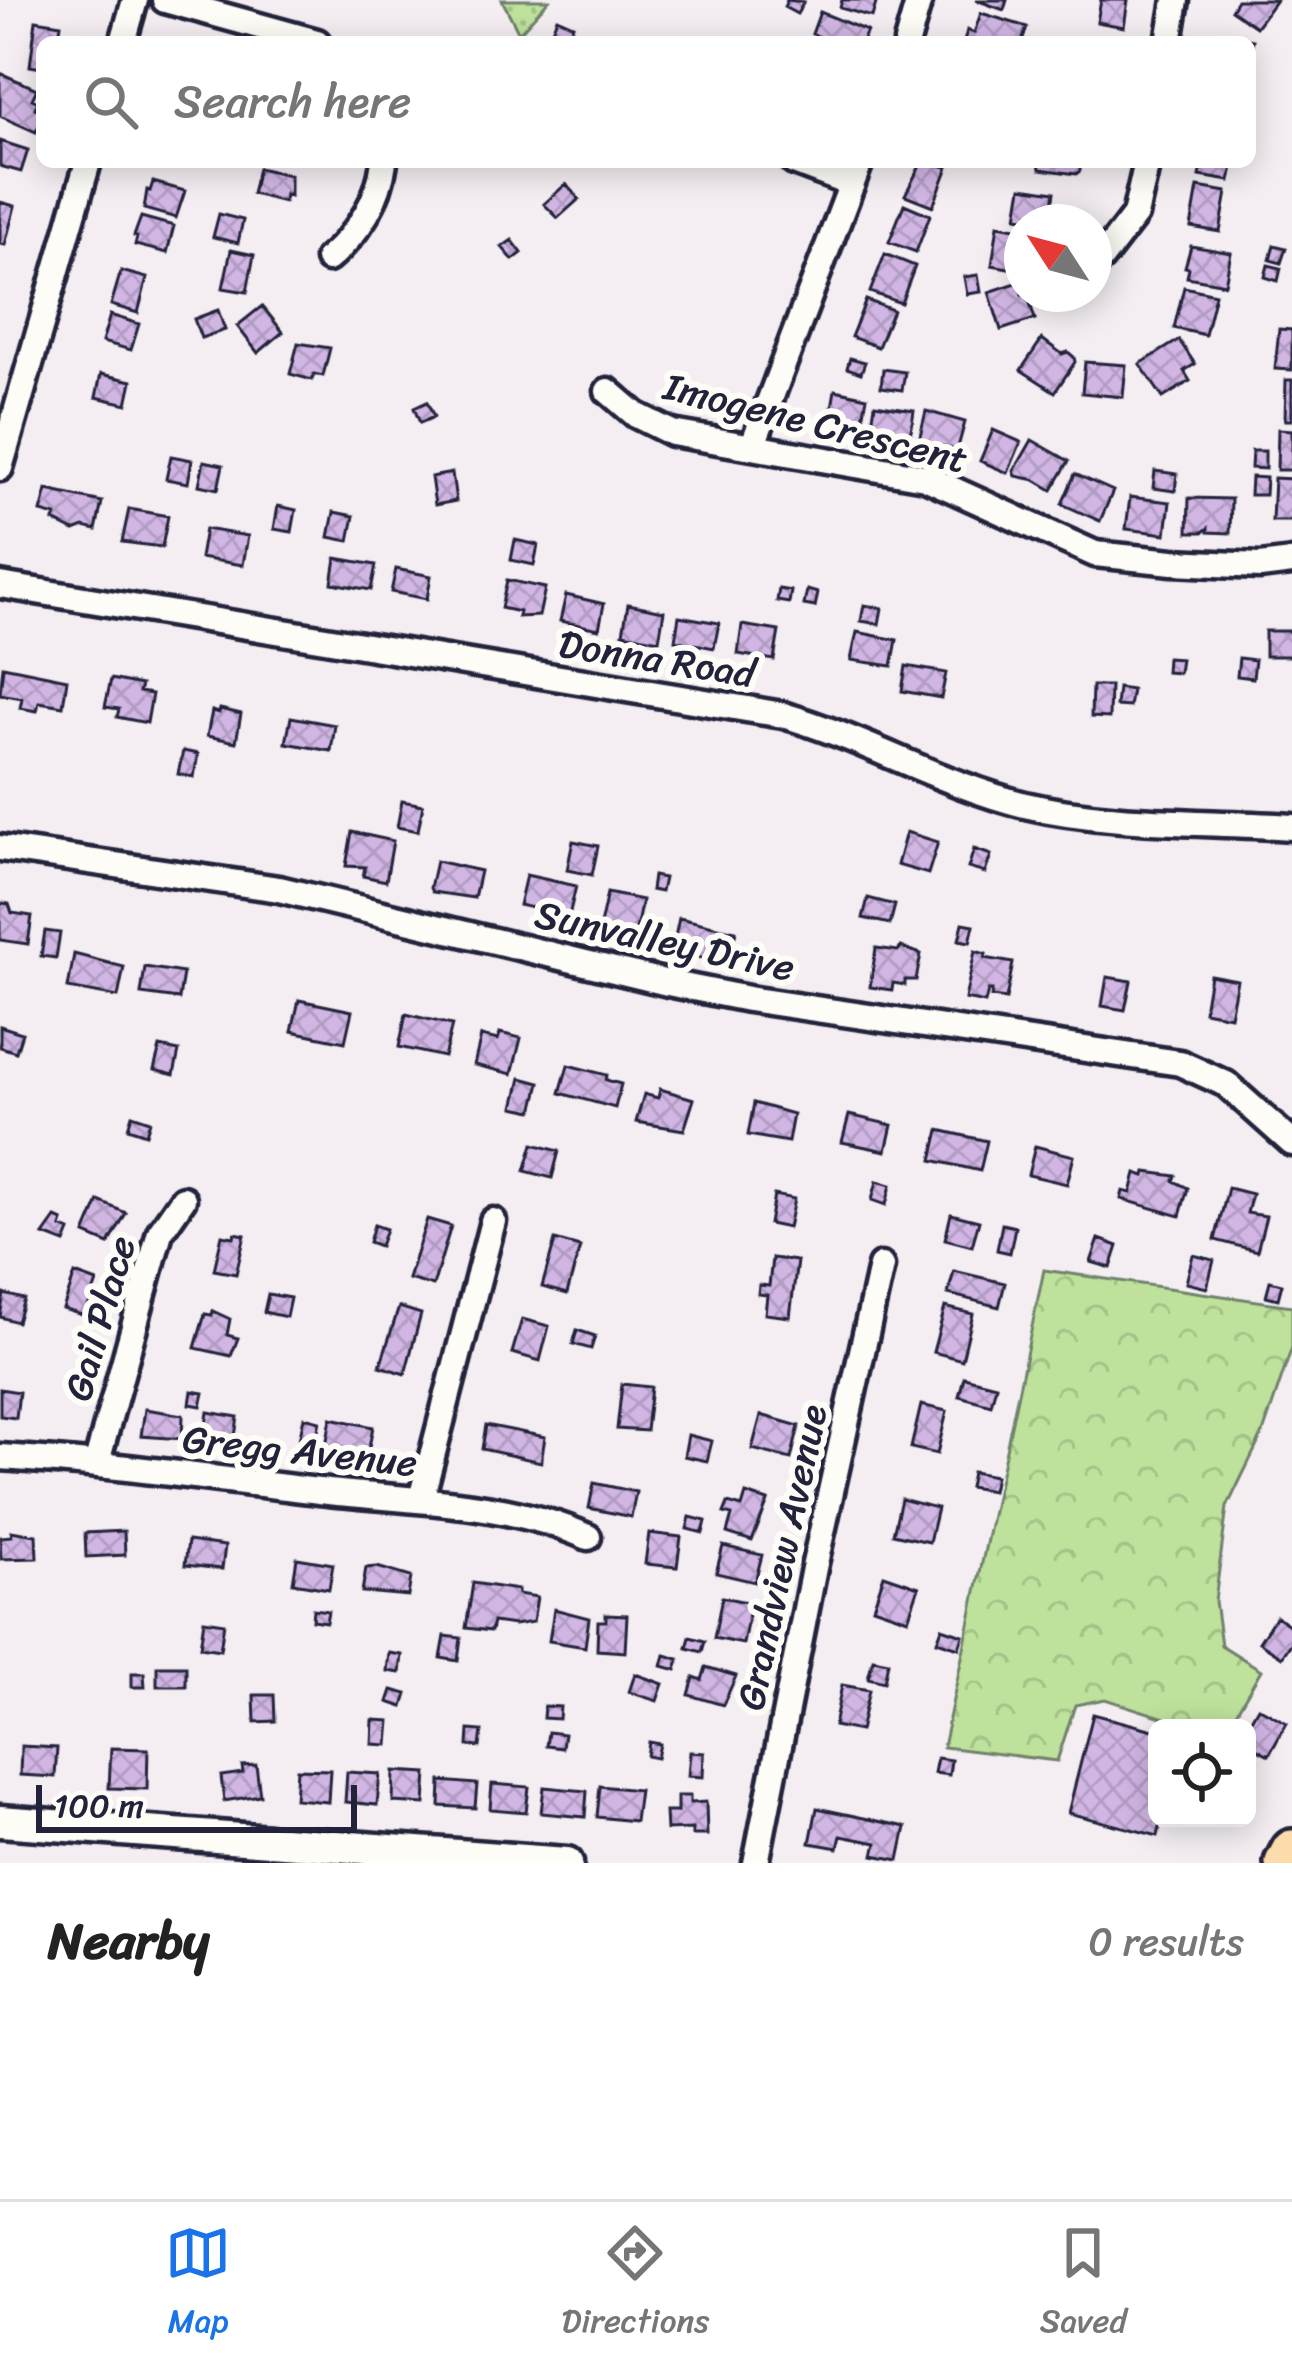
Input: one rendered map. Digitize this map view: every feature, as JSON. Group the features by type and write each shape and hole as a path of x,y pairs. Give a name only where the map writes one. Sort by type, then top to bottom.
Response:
{"main road":[{"path":"1285,1863 1292,1850"}],"street":[{"path":"125,36 135,0"},
{"path":"165,0 295,36"},
{"path":"909,36 920,0"},
{"path":"1169,36 1176,0"},
{"path":"0,468 3,440 86,168"},
{"path":"328,259 361,225 382,168"},
{"path":"1112,245 1135,215 1146,168"},
{"path":"752,447 856,173"},
{"name":"Imogene Crescent","path":"608,391 636,415 672,433 925,477 1055,538 1112,557 1260,566 1292,562"},
{"name":"Donna Road","path":"0,585 783,715 859,740 968,788 1047,809 1292,826"},
{"name":"Sunvalley Drive","path":"0,848 279,889 726,995 1180,1063 1226,1084 1292,1143"},
{"name":"Gail Place","path":"97,1462 160,1232 183,1199"},
{"path":"421,1499 493,1221"},
{"name":"Grandview Avenue","path":"756,1863 880,1266"},
{"name":"Gregg Avenue","path":"0,1457 97,1462 341,1494 421,1499 559,1525 588,1537"},
{"path":"0,1821 567,1863"}],"green space":[{"path":"502,0 549,0 519,33"},
{"path":"1044,1270 1292,1306 1292,1347 1263,1433 1227,1507 1215,1601 1221,1645 1261,1670 1232,1719 1168,1719 1105,1699 1075,1705 1057,1761 943,1747"}],"building":[{"path":"787,0 804,2 797,14 784,7"},
{"path":"842,0 877,0 872,17 840,8"},
{"path":"976,0 1007,0 1004,10"},
{"path":"1101,0 1128,0 1124,27 1097,22"},
{"path":"1237,0 1276,0 1256,27 1231,10"},
{"path":"820,12 867,31 865,36 812,34"},
{"path":"981,13 1027,27 1024,36 966,36 967,30 974,33"},
{"path":"557,18 573,25 569,36 552,30"},
{"path":"36,20 61,24 59,36 36,36 36,67 30,66"},
{"path":"0,73 36,89 32,99 36,101 36,132 0,116"},
{"path":"0,141 28,150 21,172 0,166"},
{"path":"258,168 290,175 290,196 285,194 284,202 252,194"},
{"path":"919,168 948,168 933,206 905,195"},
{"path":"1080,168 1080,171 1076,174 1040,169"},
{"path":"1202,168 1233,168 1230,181 1200,176"},
{"path":"153,182 185,191 176,218 144,209"},
{"path":"566,184 579,199 558,218 544,204"},
{"path":"1022,187 1055,192 1053,204 1019,204"},
{"path":"1198,187 1227,192 1220,232 1191,227"},
{"path":"0,202 15,206 5,245 0,244"},
{"path":"904,204 930,215 916,252 889,242"},
{"path":"219,214 243,220 238,243 213,237"},
{"path":"141,217 174,226 167,253 135,245"},
{"path":"998,225 1004,226 1004,267 992,265"},
{"path":"512,240 522,253 513,260 502,247"},
{"path":"1274,245 1286,248 1281,263 1270,260"},
{"path":"1191,246 1231,253 1225,284 1187,277"},
{"path":"231,250 254,255 247,292 223,288"},
{"path":"885,254 915,266 901,303 870,292"},
{"path":"1268,265 1281,268 1278,281 1265,277"},
{"path":"121,271 147,278 138,313 111,305"},
{"path":"978,275 981,292 967,294 964,277"},
{"path":"1004,287 1004,312 1033,312 1035,319 1001,330 989,292"},
{"path":"1184,287 1215,294 1205,335 1174,328"},
{"path":"866,300 893,310 878,347 851,337"},
{"path":"262,306 283,332 258,353 237,326"},
{"path":"218,310 225,330 201,338 194,319"},
{"path":"110,315 139,324 131,350 102,342"},
{"path":"1279,329 1292,330 1292,370 1275,369"},
{"path":"1042,339 1074,357 1055,392 1021,370"},
{"path":"1179,340 1195,364 1184,371 1190,381 1163,398 1140,364"},
{"path":"298,343 330,348 323,376 314,374 312,380 290,374"},
{"path":"850,358 865,362 861,373 847,368"},
{"path":"1085,362 1126,365 1123,397 1082,393"},
{"path":"883,369 905,372 902,390 881,387"},
{"path":"101,374 132,381 127,404 96,397"},
{"path":"1286,380 1292,380 1292,420 1285,420"},
{"path":"835,390 867,397 861,430 829,425"},
{"path":"427,402 434,417 420,423 414,408"},
{"path":"875,404 914,410 910,438 871,431"},
{"path":"926,411 965,422 957,451 919,440"},
{"path":"1278,429 1292,430 1292,470 1277,470"},
{"path":"993,430 1021,442 1008,473 980,461"},
{"path":"1032,440 1069,461 1052,490 1014,471"},
{"path":"1252,451 1265,451 1265,469 1251,468"},
{"path":"171,456 192,460 188,483 166,479"},
{"path":"204,461 223,465 218,489 199,485"},
{"path":"1155,471 1177,474 1175,491 1153,488"},
{"path":"452,473 456,501 435,505 431,477"},
{"path":"1075,474 1113,491 1100,521 1062,504"},
{"path":"1251,477 1266,478 1265,495 1250,495"},
{"path":"1274,478 1292,479 1292,521 1272,521"},
{"path":"47,490 102,502 96,530 74,531 54,521 56,516 41,512"},
{"path":"1130,497 1170,502 1166,534 1126,529"},
{"path":"1189,498 1231,499 1230,533 1208,532 1208,528 1188,532"},
{"path":"278,506 296,510 292,532 274,529"},
{"path":"129,509 168,516 162,547 122,542"},
{"path":"334,512 354,516 349,541 329,537"},
{"path":"205,529 248,536 243,565 200,558"},
{"path":"515,540 538,545 534,565 511,560"},
{"path":"336,558 376,565 371,590 332,583"},
{"path":"396,569 431,576 427,599 391,592"},
{"path":"507,580 545,588 539,616 518,617 519,612 501,608"},
{"path":"779,589 791,591 789,603 777,601"},
{"path":"807,590 818,593 815,607 804,605"},
{"path":"566,595 604,604 599,629 560,621"},
{"path":"628,604 664,611 659,640 623,633"},
{"path":"864,605 882,608 879,624 861,621"},
{"path":"679,616 719,623 714,648 675,640"},
{"path":"742,625 779,631 774,660 738,654"},
{"path":"1265,631 1292,631 1292,656 1265,656"},
{"path":"857,632 897,640 892,666 851,660"},
{"path":"1167,658 1181,659 1179,673 1166,672"},
{"path":"1239,658 1255,660 1253,678 1237,676"},
{"path":"3,666 67,679 63,706 39,702 37,711 20,708 22,698 0,694"},
{"path":"906,666 946,673 941,698 902,691"},
{"path":"111,679 141,685 139,692 152,694 147,723 117,717 119,709 105,707"},
{"path":"1092,686 1110,686 1109,718 1091,717"},
{"path":"1118,688 1132,690 1129,707 1116,706"},
{"path":"220,709 241,714 236,742 207,736 212,711 219,713"},
{"path":"291,717 335,725 331,751 286,743"},
{"path":"183,751 198,754 194,777 178,774"},
{"path":"402,801 423,805 418,831 397,827"},
{"path":"352,832 393,841 386,881 363,876 365,867 346,866"},
{"path":"906,832 938,842 928,874 897,865"},
{"path":"573,841 598,846 592,875 567,870"},
{"path":"974,849 991,855 985,873 968,868"},
{"path":"436,861 480,871 474,898 432,892"},
{"path":"526,875 576,886 569,916 519,905"},
{"path":"653,876 664,878 661,892 651,890"},
{"path":"607,893 642,900 633,944 618,941 619,934 599,930"},
{"path":"868,898 895,905 890,924 863,918"},
{"path":"3,903 9,904 12,913 32,916 28,944 0,940"},
{"path":"679,918 736,931 728,964 672,951"},
{"path":"963,923 974,925 970,942 959,940"},
{"path":"45,931 60,933 56,958 41,956"},
{"path":"901,947 921,954 916,980 893,983 892,990 870,987 876,948 898,951"},
{"path":"975,951 986,954 985,958 1013,963 1006,999 991,997 988,991 985,1003 965,999"},
{"path":"74,954 124,967 118,997 68,988"},
{"path":"145,967 183,973 179,999 141,994"},
{"path":"1210,975 1237,980 1230,1016 1204,1011"},
{"path":"1107,977 1131,981 1125,1010 1102,1006"},
{"path":"299,1000 352,1011 345,1042 292,1031"},
{"path":"406,1014 452,1025 444,1057 399,1047"},
{"path":"0,1026 22,1033 16,1052 0,1047"},
{"path":"500,1033 521,1038 512,1074 474,1065 481,1036 498,1040"},
{"path":"160,1047 179,1051 174,1075 154,1070"},
{"path":"568,1065 607,1075 606,1080 621,1084 615,1108 560,1093"},
{"path":"521,1078 540,1083 533,1111 514,1107"},
{"path":"660,1089 694,1099 684,1130 636,1122 644,1094 658,1098"},
{"path":"754,1103 793,1114 788,1142 748,1135"},
{"path":"132,1115 150,1121 146,1134 128,1128"},
{"path":"849,1115 892,1125 886,1151 842,1142"},
{"path":"939,1130 987,1141 980,1171 932,1160"},
{"path":"533,1144 559,1151 552,1178 525,1171"},
{"path":"1035,1146 1074,1156 1067,1184 1028,1175"},
{"path":"1146,1172 1176,1176 1174,1181 1188,1188 1180,1216 1121,1199 1123,1191 1131,1193 1136,1173 1145,1176"},
{"path":"877,1181 891,1185 886,1205 872,1200"},
{"path":"1228,1188 1252,1194 1247,1213 1266,1216 1257,1251 1215,1240"},
{"path":"774,1195 794,1199 788,1228 769,1224"},
{"path":"99,1201 126,1213 109,1244 85,1234"},
{"path":"951,1214 979,1221 972,1246 945,1239"},
{"path":"56,1218 70,1231 65,1243 44,1235"},
{"path":"427,1219 451,1226 433,1286 408,1279"},
{"path":"1002,1224 1015,1227 1010,1253 997,1250"},
{"path":"374,1225 386,1229 380,1246 369,1242"},
{"path":"235,1233 245,1235 236,1274 214,1270 222,1235 234,1237"},
{"path":"1099,1239 1118,1246 1111,1268 1091,1262"},
{"path":"555,1240 580,1247 567,1294 542,1287"},
{"path":"1193,1255 1214,1260 1207,1288 1186,1283"},
{"path":"772,1258 797,1261 790,1317 765,1314 767,1295 758,1294 759,1285 769,1286"},
{"path":"954,1271 1005,1283 999,1307 948,1294"},
{"path":"75,1274 97,1282 85,1316 63,1309"},
{"path":"1270,1281 1282,1284 1278,1299 1266,1296"},
{"path":"4,1294 24,1299 17,1322 0,1317"},
{"path":"268,1294 290,1298 286,1317 264,1312"},
{"path":"399,1307 421,1314 405,1374 380,1366"},
{"path":"945,1307 973,1314 962,1360 933,1352"},
{"path":"213,1311 230,1319 227,1335 238,1338 231,1356 195,1348 205,1314"},
{"path":"522,1319 549,1326 540,1361 512,1353"},
{"path":"577,1330 595,1336 591,1349 573,1344"},
{"path":"964,1377 996,1385 991,1405 959,1396"},
{"path":"622,1384 651,1387 646,1431 617,1429"},
{"path":"0,1389 19,1392 16,1418 0,1416"},
{"path":"192,1391 204,1393 201,1406 190,1404"},
{"path":"921,1405 947,1411 937,1454 911,1448"},
{"path":"145,1409 183,1415 182,1439 141,1436"},
{"path":"208,1412 238,1417 233,1449 203,1444"},
{"path":"761,1415 799,1426 791,1459 752,1449"},
{"path":"304,1417 320,1421 315,1443 299,1440"},
{"path":"331,1418 373,1427 367,1457 326,1446"},
{"path":"486,1425 545,1437 541,1462 482,1449"},
{"path":"688,1435 712,1441 707,1461 684,1456"},
{"path":"972,1472 995,1476 992,1491 969,1487"},
{"path":"594,1483 636,1492 631,1517 589,1508"},
{"path":"746,1494 768,1501 752,1541 727,1533 732,1515 724,1513 728,1503 742,1507"},
{"path":"901,1499 937,1508 929,1542 893,1534"},
{"path":"690,1517 706,1521 703,1533 687,1529"},
{"path":"11,1531 36,1535 37,1558 1,1559 0,1537 12,1536"},
{"path":"124,1531 125,1555 86,1557 85,1533"},
{"path":"649,1533 681,1537 677,1567 645,1564"},
{"path":"188,1541 225,1546 222,1569 185,1565"},
{"path":"723,1546 762,1555 755,1582 716,1573"},
{"path":"297,1558 333,1564 329,1589 293,1583"},
{"path":"366,1568 411,1577 408,1596 362,1592"},
{"path":"884,1575 919,1587 908,1619 873,1607"},
{"path":"473,1583 537,1597 533,1622 493,1622 491,1631 466,1628"},
{"path":"722,1597 751,1603 743,1644 714,1638"},
{"path":"313,1609 328,1611 326,1622 312,1620"},
{"path":"554,1609 589,1618 585,1647 549,1641"},
{"path":"606,1614 627,1615 625,1652 597,1650 598,1621 606,1621"},
{"path":"1276,1616 1292,1627 1292,1642 1282,1657 1259,1642"},
{"path":"204,1620 224,1623 220,1650 200,1647"},
{"path":"942,1628 963,1635 959,1648 937,1641"},
{"path":"445,1636 461,1638 458,1661 441,1658"},
{"path":"690,1637 705,1641 702,1652 687,1648"},
{"path":"389,1653 402,1655 400,1673 387,1671"},
{"path":"665,1655 679,1659 676,1670 662,1666"},
{"path":"873,1659 888,1662 884,1682 868,1678"},
{"path":"157,1666 186,1666 186,1686 157,1686"},
{"path":"706,1667 736,1676 723,1705 689,1695 694,1677 702,1680"},
{"path":"132,1673 144,1673 145,1687 132,1687"},
{"path":"635,1674 663,1684 657,1701 629,1692"},
{"path":"842,1685 869,1690 860,1731 834,1726"},
{"path":"392,1690 407,1694 403,1707 388,1702"},
{"path":"254,1695 274,1695 275,1721 255,1722"},
{"path":"544,1706 560,1707 559,1719 543,1718"},
{"path":"1258,1707 1287,1723 1269,1755 1256,1748 1256,1719 1251,1719"},
{"path":"1093,1714 1148,1729 1148,1827 1160,1827 1158,1836 1068,1813"},
{"path":"373,1720 390,1721 388,1745 372,1744"},
{"path":"469,1730 482,1731 480,1747 468,1746"},
{"path":"548,1732 564,1734 562,1748 546,1746"},
{"path":"649,1742 660,1744 657,1758 647,1756"},
{"path":"21,1746 57,1748 55,1777 20,1775"},
{"path":"111,1748 148,1749 147,1789 109,1788"},
{"path":"690,1752 704,1753 703,1777 688,1776"},
{"path":"937,1758 951,1760 949,1775 934,1773"},
{"path":"256,1765 260,1795 224,1801 221,1776 243,1773 242,1766"},
{"path":"297,1769 330,1770 328,1802 295,1799"},
{"path":"394,1771 427,1773 425,1804 393,1802"},
{"path":"347,1772 380,1774 377,1805 345,1802"},
{"path":"441,1781 477,1784 475,1808 440,1806"},
{"path":"492,1784 529,1787 526,1812 490,1809"},
{"path":"600,1786 639,1790 635,1821 597,1817"},
{"path":"544,1787 587,1791 585,1817 541,1813"},
{"path":"677,1796 690,1796 690,1803 706,1802 707,1835 692,1835 692,1829 666,1830 665,1812 677,1812"},
{"path":"817,1808 906,1827 899,1860 874,1855 877,1843 841,1836 838,1848 810,1843"}]}
